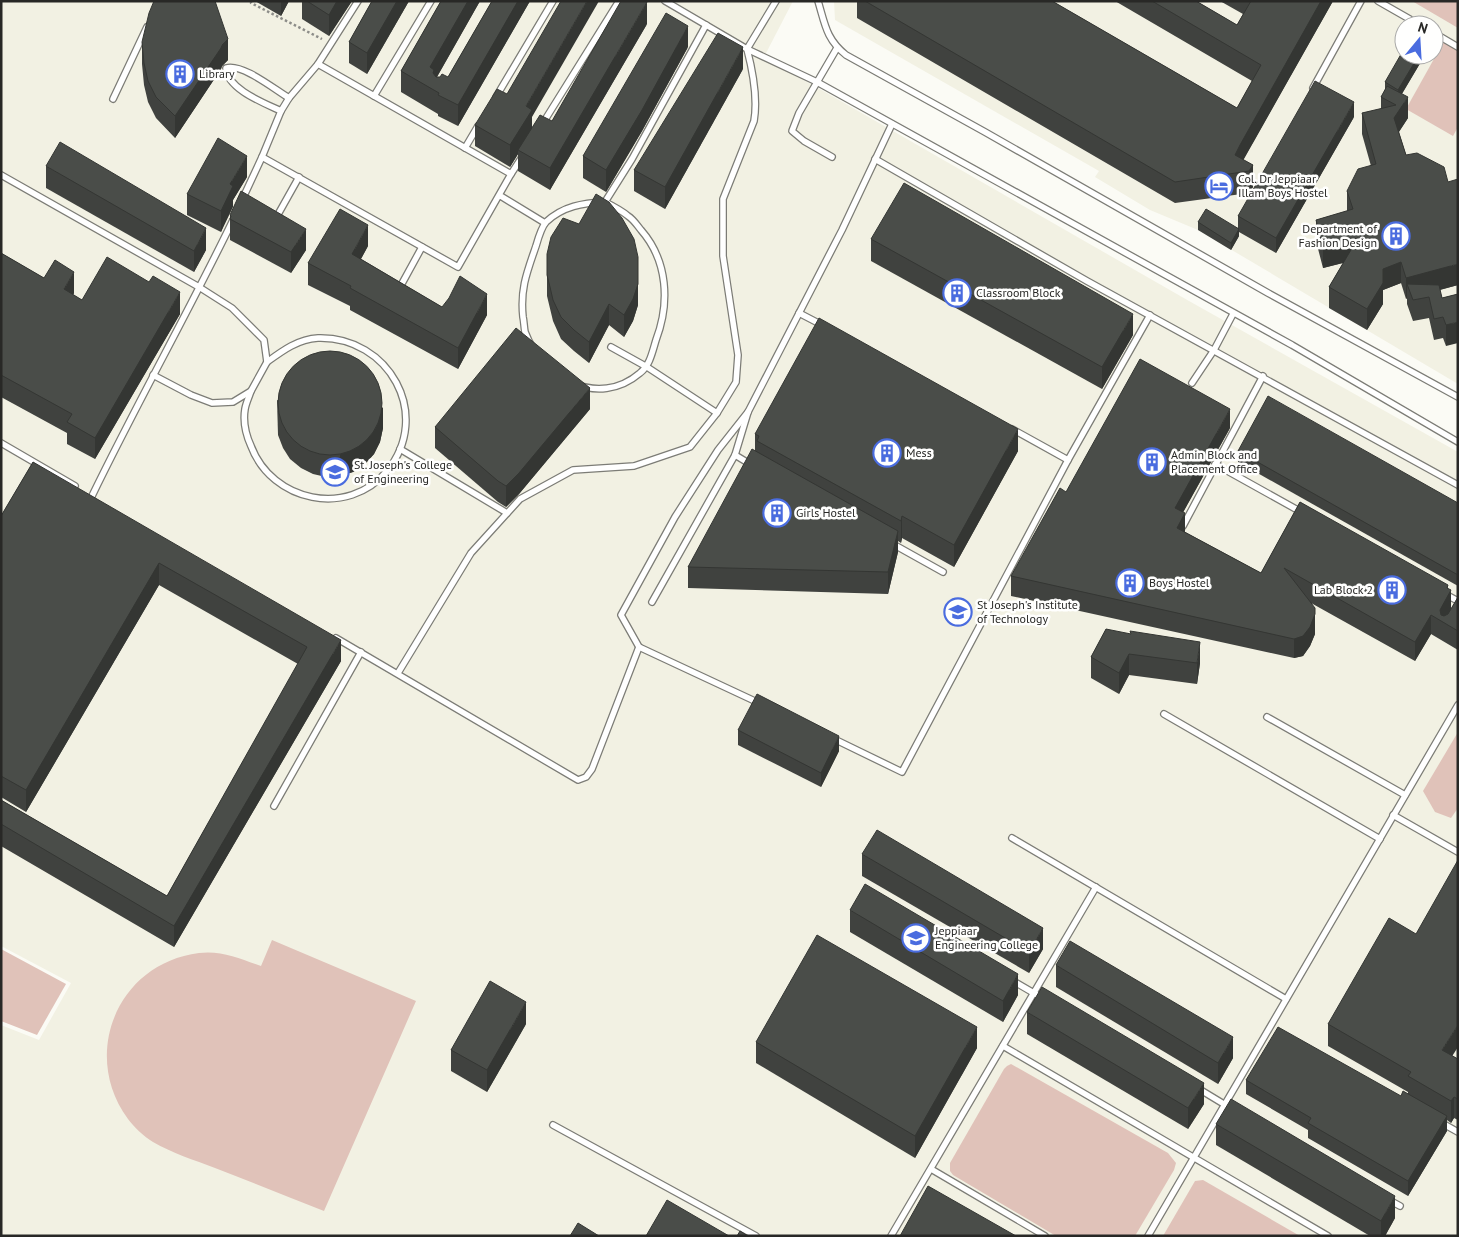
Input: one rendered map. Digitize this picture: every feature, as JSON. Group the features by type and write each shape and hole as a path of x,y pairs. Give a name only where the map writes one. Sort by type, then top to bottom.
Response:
{"lane":[{"path":"92,496 153,375 173,340 238,208 281,111 288,98 325,54 358,1"},
{"path":"374,96 431,1"},
{"path":"495,99 553,1"},
{"path":"537,133 618,1"},
{"path":"665,1 747,49 817,82 1292,345 1458,442"},
{"path":"398,673 471,553 520,499 573,470 634,466 690,448 717,413 736,382 738,355 723,256 723,199 754,121 752,70 747,49 776,1"},
{"path":"818,1 828,36 837,48 874,72 985,132 1268,293 1458,397"},
{"path":"1308,97 1361,1"},
{"path":"1378,1 1402,15"},
{"path":"114,99 152,17"},
{"path":"606,202 706,25"},
{"path":"1444,39 1458,47"},
{"path":"832,157 804,141 792,131 799,113 837,48"},
{"path":"318,64 511,174"},
{"path":"281,111 258,100 233,84 226,75 226,68 232,66 242,69 288,98"},
{"path":"466,148 480,123"},
{"path":"652,602 735,455 748,412 842,230 892,124"},
{"path":"262,157 458,267 526,149"},
{"path":"875,159 1087,281 1263,376 1458,485"},
{"path":"1,175 199,287 232,308 264,340 267,362"},
{"path":"273,222 299,177"},
{"path":"499,195 545,223"},
{"path":"606,202 629,216 647,237 660,261 665,283 663,308 661,328 647,367 635,378 615,388 590,389 573,385 551,369 535,350 525,331 522,305 525,278 545,223 569,207 584,203 606,202"},
{"path":"398,292 422,247"},
{"path":"391,288 406,296"},
{"path":"799,313 834,332"},
{"path":"1192,383 1214,350 1233,314"},
{"path":"824,734 902,772 1068,460 1150,315"},
{"path":"316,338 344,340 370,351 390,370 402,395 406,422 400,449 386,471 367,488 343,497 326,498 293,492 272,478 255,458 246,435 245,409 252,391 267,362 290,346 316,338"},
{"path":"611,347 647,367 717,413"},
{"path":"153,375 191,395 212,403 233,402 252,391"},
{"path":"1183,526 1263,376"},
{"path":"748,412 718,450 675,517 622,615 639,647 764,705"},
{"path":"1007,426 1068,460"},
{"path":"1,443 100,501"},
{"path":"400,449 507,513"},
{"path":"735,455 752,465"},
{"path":"1215,464 1310,518"},
{"path":"882,538 943,572"},
{"path":"1440,592 1458,601"},
{"path":"327,632 578,780 586,777 592,769 639,647"},
{"path":"274,806 360,652"},
{"path":"1148,1236 1458,704"},
{"path":"1164,714 1380,839"},
{"path":"1267,717 1405,795"},
{"path":"1393,815 1458,852"},
{"path":"1012,838 1286,999"},
{"path":"891,1236 1096,887"},
{"path":"1009,978 1050,1003"},
{"path":"1272,1024 1280,1029"},
{"path":"1003,1046 1328,1236"},
{"path":"1191,1085 1241,1114"},
{"path":"1432,1117 1458,1132"},
{"path":"553,1124 756,1236"},
{"path":"930,1169 1046,1236"},
{"path":"1383,1197 1400,1206"}],"path":[{"path":"251,1 251,3 268,13 326,41 325,54"}],"shaded area":[{"path":"1,1 793,1 764,57 1189,301 1458,452 1458,1236 1,1236 1,1025 39,1040 71,983 1,946"},
{"path":"834,1 1458,1 1458,384 1198,230 1150,210 1095,177 1099,171 835,20"},
{"path":"1412,1 1458,1 1458,28 1444,20 1444,15 1436,15"},
{"path":"1444,41 1458,49 1458,127 1453,136 1406,109 1431,65 1444,65"},
{"path":"1458,732 1458,808 1451,818 1435,812 1423,791"},
{"path":"272,940 416,1001 324,1211 175,1153 150,1140 128,1119 114,1094 107,1067 108,1041 115,1015 128,993 147,974 171,960 207,952 231,956 261,966"},
{"path":"1,949 66,984 37,1035 1,1021"},
{"path":"1011,1064 1168,1153 1176,1163 1174,1170 1135,1236 1056,1236 953,1175 950,1171 950,1163 1004,1069"},
{"path":"1203,1180 1300,1236 1163,1236 1195,1181"}],"building":[{"name":"Library","path":"154,1 215,1 228,39 222,45 175,116 156,97 148,81 144,63 142,42"},
{"path":"307,1 337,1 329,15"},
{"path":"372,1 397,1 367,53 349,42"},
{"path":"441,1 468,1 430,67 434,70 433,73 436,77 440,77 442,74 448,77 492,1 518,1 458,105 438,95 439,93 401,71"},
{"path":"561,1 587,1 526,106 532,110 510,145 475,125 497,89 507,94"},
{"path":"621,1 647,2 550,168 518,150 540,115 552,121"},
{"path":"865,1 1052,1 1237,108 1261,65 1152,1 1196,1 1237,25 1251,1 1321,1 1235,155 1253,165 1249,171 1175,182"},
{"path":"666,13 688,26 642,110 606,170 583,156"},
{"path":"718,33 743,47 665,187 634,170"},
{"path":"1395,65 1413,65 1398,90 1385,82"},
{"path":"1315,81 1354,102 1276,238 1238,216"},
{"name":"Department of Fashion Design","path":"1387,86 1408,97 1394,118 1406,155 1417,153 1444,167 1448,182 1458,179 1458,264 1406,278 1401,262 1383,269 1383,283 1367,309 1329,287 1358,238 1323,247 1316,220 1353,209 1347,191 1358,169 1376,164 1362,113 1396,105 1381,97"},
{"path":"218,138 247,156 230,184 233,186 221,211 187,194"},
{"path":"60,142 206,228 194,251 46,166"},
{"path":"904,183 1133,314 1102,367 871,239"},
{"path":"241,191 306,229 291,252 230,219"},
{"path":"596,194 609,202 622,218 634,239 638,257 638,284 633,299 624,315 609,304 589,342 561,317 553,300 547,275 547,254 551,237 563,218 579,224"},
{"path":"340,209 368,225 352,254 442,307 449,298 460,276 487,294 458,348 308,263"},
{"path":"1206,209 1239,229 1231,243 1198,222"},
{"path":"1,253 44,278 55,260 74,272 64,289 82,300 107,257 149,282 153,276 180,292 95,438 67,422 72,414 1,375"},
{"path":"1407,284 1439,285 1442,298 1458,294 1458,322 1446,325 1443,317 1434,319 1429,297 1413,300"},
{"name":"Mess","path":"819,318 1018,429 954,545 902,516 901,521 757,441 759,436 755,434"},
{"path":"516,328 590,388 506,486 435,427"},
{"path":"330,351 350,355 359,359 367,366 374,374 378,383 382,403 378,423 374,432 367,440 359,447 350,451 330,455 310,451 301,447 293,440 286,432 282,423 278,403 282,383 286,374 293,366 301,359 310,355"},
{"path":"1140,359 1230,409 1175,508 1185,513 1177,528 1261,573 1300,502 1448,585 1447,588 1451,590 1440,610 1441,615 1448,614 1458,597 1458,631 1431,615 1415,642 1284,568 1315,608 1315,614 1310,627 1303,636 1294,639 1011,576 1060,488 1066,492"},
{"path":"1268,396 1458,503 1458,575 1238,451"},
{"name":"Girls Hostel","path":"752,449 898,531 888,572 688,567"},
{"path":"33,462 341,640 174,926 1,824 1,800 167,896 307,647 159,563 26,790 1,776 1,516"},
{"path":"1106,629 1131,634 1130,631 1200,642 1197,663 1129,654 1119,673 1091,657"},
{"path":"757,694 839,736 821,773 738,730"},
{"path":"877,830 1043,928 1029,952 862,854"},
{"path":"1458,860 1458,1025 1442,1050 1458,1059 1458,1099 1454,1097 1451,1101 1408,1076 1411,1072 1328,1024 1389,918 1416,934"},
{"path":"865,884 1018,974 1003,1001 850,910"},
{"path":"817,935 977,1027 915,1136 756,1042"},
{"path":"1070,941 1233,1037 1218,1063 1056,965"},
{"path":"490,981 526,1002 487,1070 451,1050"},
{"path":"1042,987 1204,1083 1188,1108 1027,1012"},
{"path":"1278,1027 1401,1096 1403,1091 1447,1116 1408,1181 1308,1123 1311,1118 1246,1080"},
{"path":"1231,1099 1395,1196 1381,1221 1216,1124"},
{"path":"928,1186 1016,1236 900,1236"},
{"path":"667,1200 729,1236 646,1236"},
{"path":"578,1223 599,1236 570,1236"},
{"path":"740,1231 748,1236 737,1236"}],"place":[{"name":"Library","path":"180,74"},
{"name":"Col. Dr Jeppiaar Illam Boys Hostel","path":"1219,186"},
{"name":"Department of Fashion Design","path":"1396,236"},
{"name":"Classroom Block","path":"957,293"},
{"name":"Mess","path":"887,453"},
{"name":"Admin Block and Placement Office","path":"1152,462"},
{"name":"St. Joseph's College of Engineering","path":"335,472"},
{"name":"Girls Hostel","path":"777,513"},
{"name":"Boys Hostel","path":"1130,583"},
{"name":"Lab Block 2","path":"1392,590"},
{"name":"St Joseph's Institute of Technology","path":"958,612"},
{"name":"Jeppiaar Engineering College","path":"916,938"}]}
